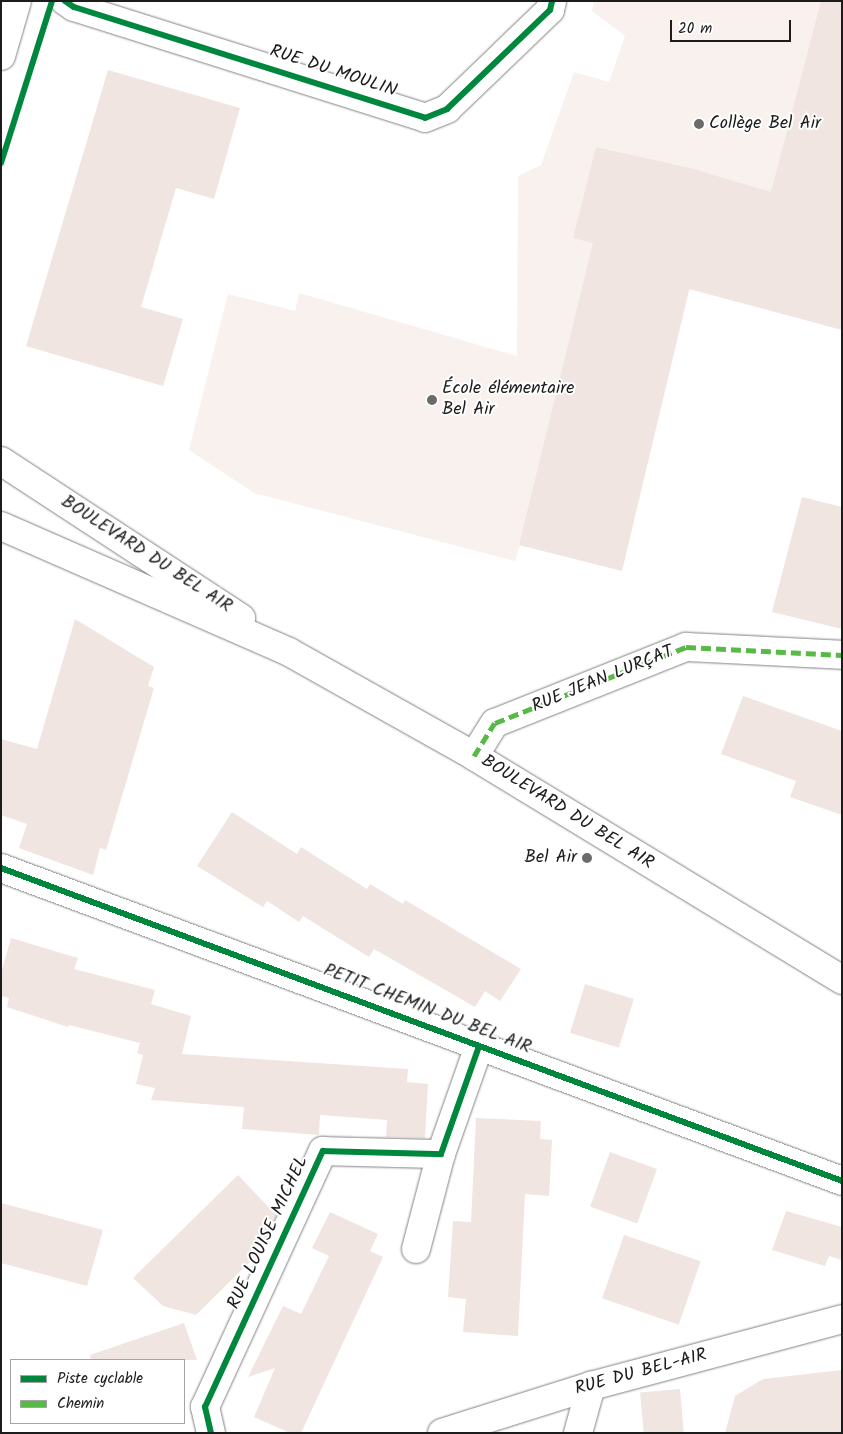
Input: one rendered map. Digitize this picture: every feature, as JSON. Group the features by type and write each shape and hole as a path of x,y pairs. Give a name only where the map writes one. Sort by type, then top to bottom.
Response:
{"street":[{"path":"1,56 16,1"},
{"name":"RUE DU MOULIN","path":"65,1 74,8 425,118 447,109 550,10 552,1"},
{"name":"BOULEVARD DU BEL AIR","path":"1,461 189,581 289,652"},
{"name":"BOULEVARD DU BEL AIR","path":"1,526 289,652 474,756 842,980"},
{"name":"RUE JEAN LURÇAT","path":"474,756 495,723 686,646 842,655"},
{"name":"PETIT CHEMIN DU BEL AIR","path":"1,868 842,1181"},
{"path":"416,1249 441,1154 479,1046"},
{"name":"RUE LOUISE MICHEL","path":"211,1433 205,1407 323,1150 441,1154"},
{"name":"RUE DU BEL-AIR","path":"442,1433 591,1386 842,1319"},
{"path":"578,1433 591,1386"}],"shaded area":[{"path":"594,1 842,1 842,305 695,267 622,570 520,545 515,561 254,493 189,450 228,294 295,311 299,293 517,356 518,176 541,165 574,72 609,82 625,36 592,11"}],"building":[{"path":"821,1 842,1 842,330 689,289 622,571 519,545 593,243 573,238 596,147 690,168 771,192"},
{"path":"108,70 240,108 214,199 176,188 141,307 183,319 163,386 26,346"},
{"path":"802,497 842,507 842,629 772,612"},
{"path":"75,619 154,667 148,686 154,688 106,850 100,848 93,875 19,848 27,824 1,815 1,739 37,749"},
{"path":"743,696 842,731 842,815 790,797 796,781 721,754"},
{"path":"232,812 297,854 301,847 367,889 370,884 403,904 405,900 521,969 500,1001 485,991 475,1007 374,949 369,957 303,916 299,922 267,901 263,907 197,866"},
{"path":"11,938 78,958 74,969 155,990 151,1004 191,1016 182,1054 408,1069 407,1082 428,1084 425,1138 386,1137 387,1120 320,1115 319,1135 242,1129 244,1107 151,1100 155,1088 136,1084 143,1055 137,1053 140,1043 69,1025 68,1027 7,1007 9,998 1,996 1,973"},
{"path":"585,984 634,999 619,1048 570,1033"},
{"path":"476,1118 541,1121 540,1139 552,1140 549,1196 525,1194 518,1336 463,1332 466,1299 448,1297 453,1221 471,1222"},
{"path":"610,1152 657,1169 637,1224 590,1207"},
{"path":"238,1175 276,1215 258,1254 196,1315 163,1306 133,1278"},
{"path":"1,1203 103,1230 87,1286 1,1263"},
{"path":"786,1211 842,1227 842,1260 829,1256 825,1266 772,1250"},
{"path":"330,1212 378,1234 370,1251 383,1257 301,1433 290,1433 254,1417 275,1368 248,1377 283,1306 301,1314 329,1256 312,1248"},
{"path":"624,1235 701,1261 679,1325 602,1298"},
{"path":"184,1323 197,1360 91,1359 90,1355"},
{"path":"842,1370 842,1433 725,1433 735,1396 763,1379"},
{"path":"680,1389 684,1433 644,1433 640,1392"}],"marked path":[{"path":"474,756 495,723 686,647 842,655"}],"cycle path":[{"path":"1,163 52,1"},
{"path":"65,1 74,7 425,118 447,109 550,10 552,1"},
{"path":"1,868 842,1181"},
{"path":"211,1433 205,1407 323,1151 441,1154 479,1046"}],"place":[{"name":"Collège Bel Air","path":"699,124"},
{"name":"École élémentaire Bel Air","path":"432,400"},
{"name":"Bel Air","path":"587,858"}]}
